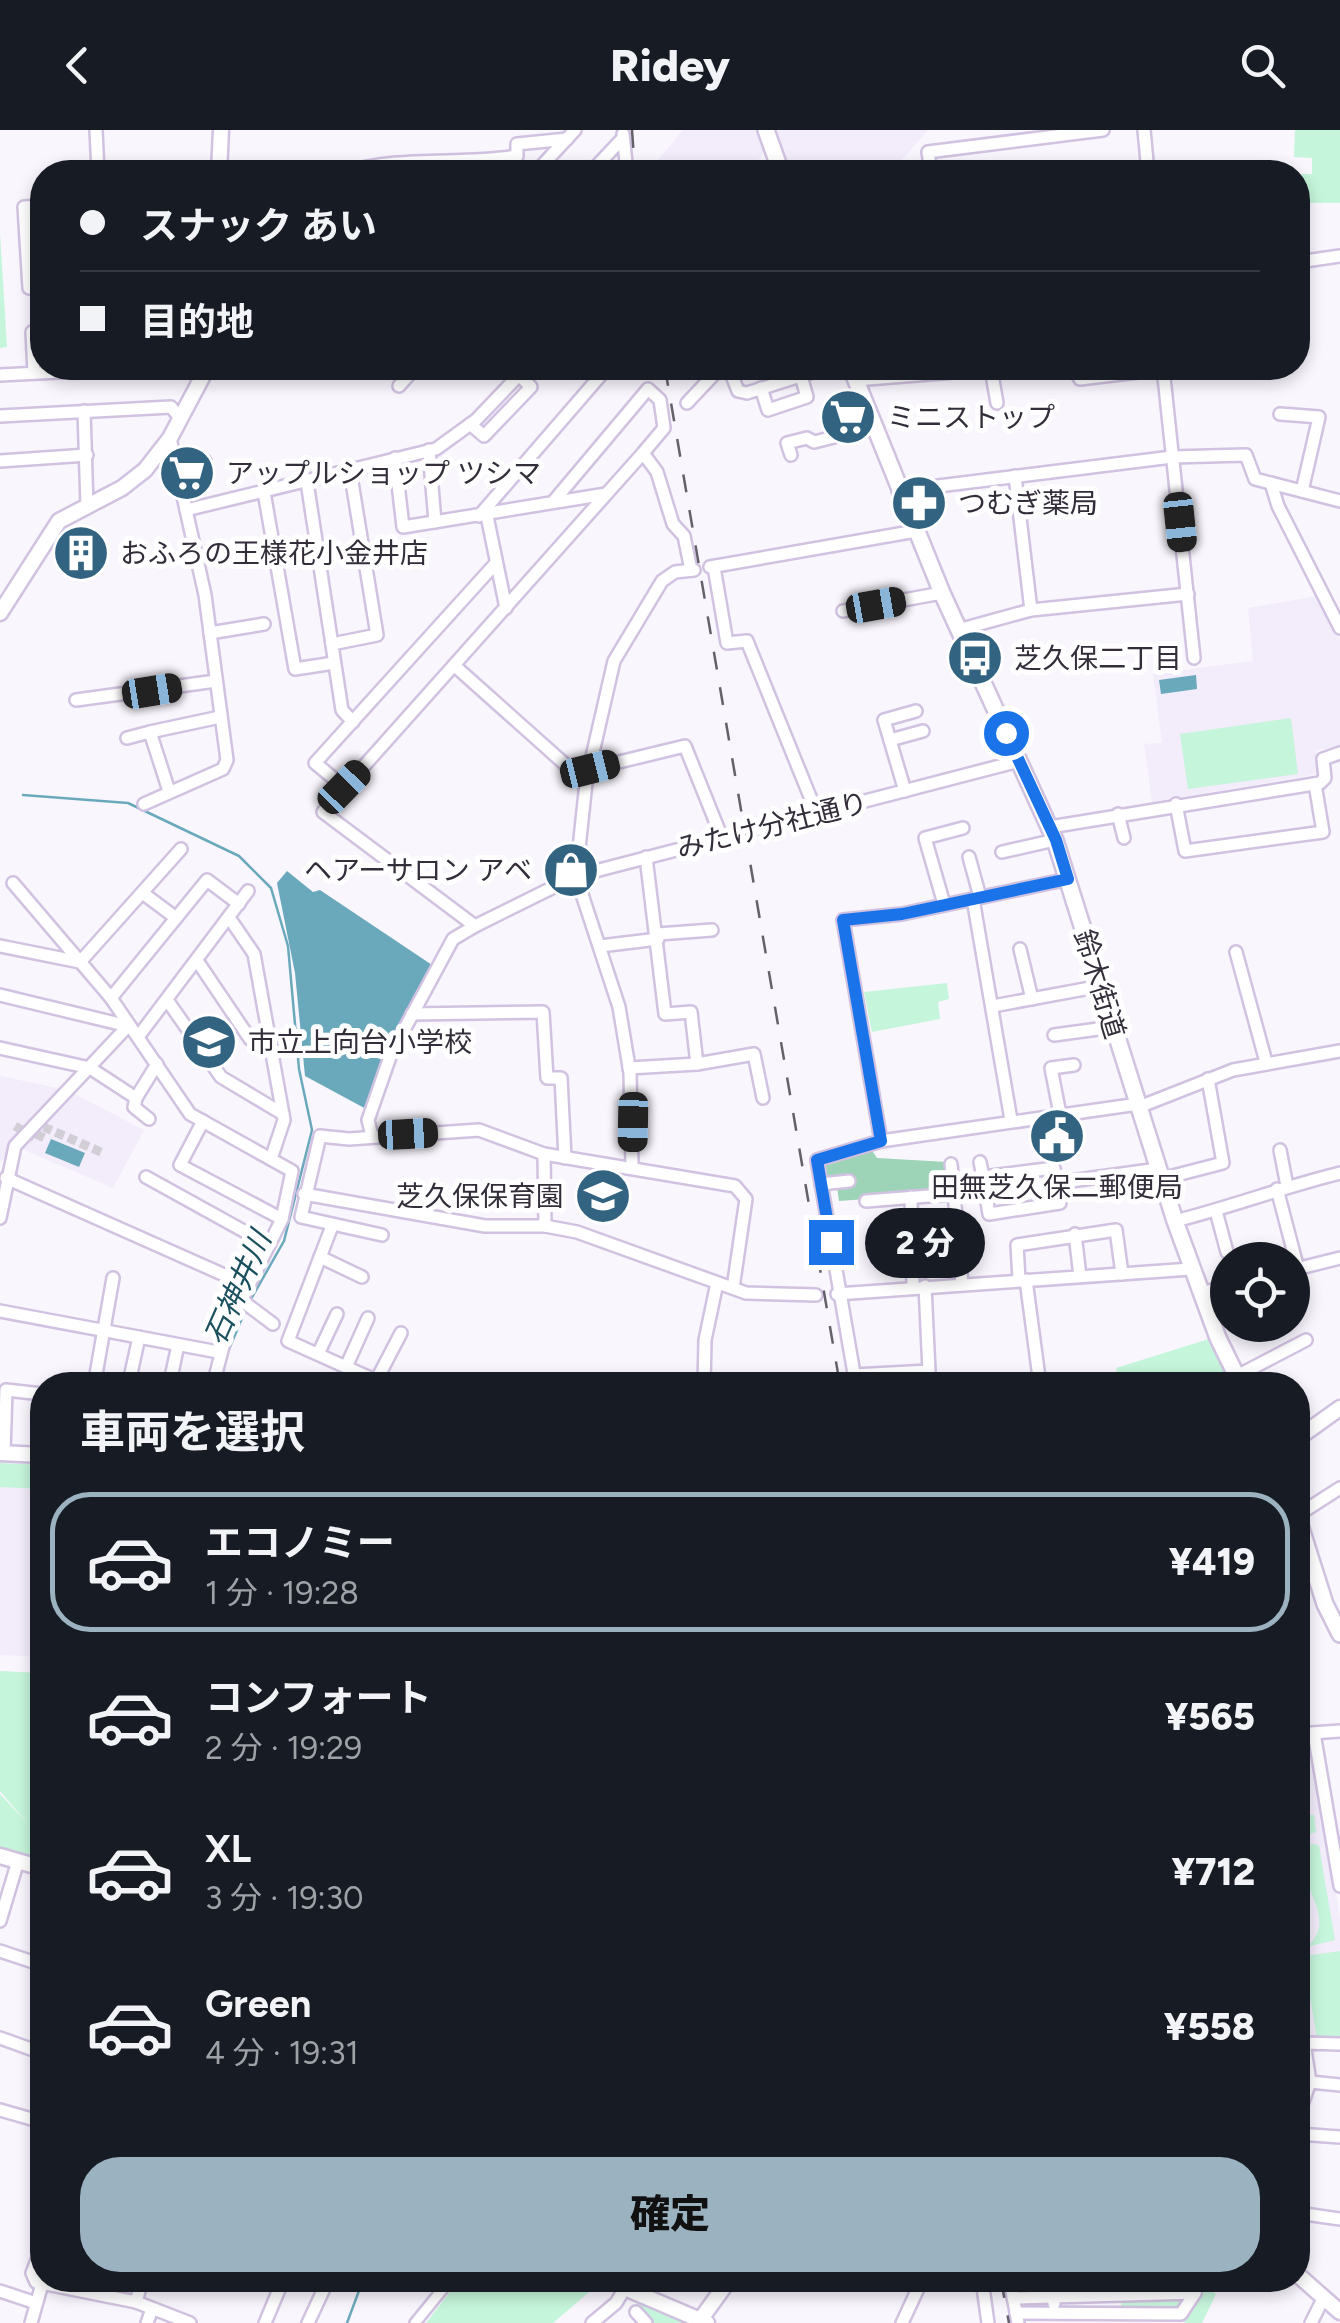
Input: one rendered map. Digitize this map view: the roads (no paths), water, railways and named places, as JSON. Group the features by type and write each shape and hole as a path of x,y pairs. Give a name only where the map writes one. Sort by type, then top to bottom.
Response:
{"main road":[{"path":"766,130 777,160"},
{"name":"鈴木街道","path":"856,380 958,630 1053,833 1174,1221 1200,1294 1235,1372"},
{"path":"1310,1549 1340,1634"}],"street":[{"path":"96,130 97,160"},
{"path":"220,160 221,130"},
{"path":"971,130 974,146"},
{"path":"929,160 928,152 1104,130"},
{"path":"1144,130 1147,160"},
{"path":"492,160 517,156 516,144 571,134"},
{"path":"547,160 571,134"},
{"path":"601,160 623,134"},
{"path":"623,134 626,160"},
{"path":"30,207 24,207 30,288"},
{"path":"1310,260 1340,256"},
{"path":"0,375 30,373"},
{"path":"0,613 49,532 70,512 134,480 170,438 201,380"},
{"path":"398,386 404,380"},
{"path":"186,510 430,450 470,424 513,380"},
{"path":"470,424 484,436 531,387 523,380"},
{"path":"483,516 597,380"},
{"path":"687,404 709,380"},
{"path":"734,380 738,391 784,380"},
{"path":"761,388 768,410 806,397 807,380"},
{"path":"993,380 997,403"},
{"path":"1164,380 1194,658"},
{"path":"475,926 323,812 456,667 664,428 660,400 648,389 553,502"},
{"path":"0,416 170,407 180,418"},
{"path":"84,411 86,506"},
{"path":"1280,414 1319,417 1302,491"},
{"path":"788,443 807,438 814,442 874,426"},
{"path":"144,804 222,769 227,760 210,633 170,438"},
{"path":"430,450 436,522"},
{"path":"632,1167 629,1068 619,1006 576,876 588,776 614,660 662,581 693,570 684,536 673,524 657,472 643,453"},
{"path":"0,461 86,454"},
{"path":"898,491 1172,457 1246,456 1255,479 1340,501"},
{"path":"395,458 403,528 606,494"},
{"path":"176,461 205,461"},
{"path":"332,644 377,635 350,470"},
{"path":"1016,476 1031,610"},
{"path":"307,482 342,710 353,722"},
{"path":"1271,482 1278,506 1340,628"},
{"path":"264,492 296,669 334,663"},
{"path":"483,516 506,608"},
{"path":"817,814 747,641 727,643 712,567 916,532"},
{"path":"344,787 314,763 496,563"},
{"path":"842,611 942,593"},
{"path":"958,630 1031,610 1188,594"},
{"path":"210,633 264,624"},
{"path":"456,667 588,776"},
{"path":"76,700 216,681"},
{"path":"905,791 884,720 916,711"},
{"path":"127,738 220,717"},
{"path":"890,740 923,730"},
{"path":"150,732 169,791"},
{"path":"588,776 685,746 722,838"},
{"path":"1002,852 1118,814 1315,784 1325,778 1326,754 1340,753"},
{"name":"みたけ分社通り","path":"372,1136 368,1120 391,1054 453,939 475,926 576,876 1019,761"},
{"path":"1176,804 1185,852 1322,832 1315,784"},
{"path":"1118,814 1124,838"},
{"path":"944,904 925,838 963,828"},
{"path":"80,962 181,849"},
{"path":"646,857 664,1014 692,1012 697,1064"},
{"path":"968,857 1011,1120"},
{"path":"881,1141 843,920 1068,879"},
{"path":"111,998 207,880 240,904"},
{"path":"13,882 111,998 190,1114 292,1171 282,1219 249,1286 245,1304 218,1352 215,1372"},
{"path":"138,1036 198,962 248,891"},
{"path":"144,894 176,918"},
{"path":"230,919 254,954 283,1114 271,1159"},
{"path":"600,946 712,930"},
{"path":"0,946 80,962"},
{"path":"1020,949 1032,999"},
{"path":"1236,952 1266,1062"},
{"path":"198,962 250,1039 271,1051"},
{"path":"992,1006 1101,986"},
{"path":"0,995 128,1026"},
{"path":"168,1000 222,1077 283,1114"},
{"path":"412,1014 543,1012 547,1078 562,1078 565,1158"},
{"path":"0,1162 128,1026"},
{"path":"1054,1035 1114,1027"},
{"path":"0,1048 90,1068 136,1098"},
{"path":"853,1372 817,1160 881,1141 1011,1120 1138,1106 1266,1062 1340,1050"},
{"path":"629,1068 697,1064 754,1054 763,1098"},
{"path":"149,1119 134,1108 157,1064"},
{"path":"1060,1114 1052,1068 1074,1065"},
{"path":"1056,1183 1159,1174 1223,1163 1208,1080"},
{"path":"203,1120 180,1165 282,1219"},
{"path":"382,1235 301,1218 320,1136 479,1130 544,1154 735,1186 746,1199 732,1288"},
{"path":"0,1218 15,1146"},
{"path":"1280,1150 1291,1242"},
{"path":"544,1154 544,1226"},
{"path":"980,1162 982,1177 989,1214 1060,1202 1054,1168 982,1177"},
{"path":"951,1164 962,1284"},
{"path":"1174,1221 1340,1174"},
{"path":"6,1178 249,1286"},
{"path":"146,1178 269,1245"},
{"path":"821,1184 849,1180"},
{"path":"304,1194 485,1226 544,1226 622,1246 732,1288 776,1297 816,1295"},
{"path":"866,1200 954,1194"},
{"path":"911,1197 929,1371 921,1372"},
{"path":"1216,1210 1224,1242"},
{"path":"332,1226 288,1341 357,1372"},
{"path":"1038,1372 1017,1245 1116,1230 1122,1274"},
{"path":"1075,1234 1080,1276"},
{"path":"831,1242 851,1243"},
{"path":"320,1258 362,1276"},
{"path":"1310,1265 1340,1258"},
{"path":"837,1294 1191,1269"},
{"path":"96,1372 113,1278"},
{"path":"705,1372 706,1340 718,1282"},
{"path":"1200,1294 1210,1291"},
{"path":"245,1304 273,1324"},
{"path":"0,1311 218,1352"},
{"path":"318,1354 337,1314"},
{"path":"346,1367 368,1318"},
{"path":"385,1372 401,1333"},
{"path":"131,1372 139,1337"},
{"path":"1254,1372 1303,1342"},
{"path":"172,1372 178,1344"},
{"path":"30,1393 6,1390 2,1453 30,1454"},
{"path":"1310,1429 1340,1408"},
{"path":"1310,1509 1340,1488"},
{"path":"1310,1733 1340,1731"},
{"path":"1314,1733 1340,1886"},
{"path":"0,1856 30,1864"},
{"path":"0,1921 18,1861"},
{"path":"0,1951 30,1958"},
{"path":"1310,2042 1340,2044"},
{"path":"1,2043 30,2049"},
{"path":"1310,2082 1340,2085"},
{"path":"0,2110 30,2119"},
{"path":"1310,2135 1340,2137"},
{"path":"1310,2215 1340,2219"},
{"path":"1310,2287 1340,2312"},
{"path":"0,2292 36,2302"},
{"path":"31,2323 39,2292"},
{"path":"84,2292 136,2302 190,2323"},
{"path":"136,2302 139,2292"},
{"path":"265,2323 278,2292"},
{"path":"308,2323 322,2292"},
{"path":"415,2323 440,2292"},
{"path":"592,2323 616,2303 623,2292"},
{"path":"634,2292 702,2322 721,2292"},
{"path":"902,2323 916,2292"},
{"path":"984,2292 988,2323"},
{"path":"1012,2292 1017,2318 1054,2313 1181,2314 1191,2292"},
{"path":"1054,2292 1054,2313"},
{"path":"1013,2298 1134,2292"},
{"path":"1114,2294 1115,2316"},
{"path":"1311,2323 1323,2299"},
{"path":"147,2323 152,2308"},
{"path":"636,2312 646,2323"}],"water":[{"path":"1196,675 1197,689 1161,694 1159,680"},
{"path":"287,871 313,892 320,890 435,967 390,1040 368,1110 305,1076 295,973 277,883"},
{"path":"51,1139 85,1153 79,1167 45,1153"}],"waterway":[{"name":"石神井川","path":"23,795 128,803 239,856 271,888 288,946 299,1069 312,1130 284,1241 251,1299"},
{"name":"石神井川","path":"227,1354 245,1311"},
{"name":"石神井川","path":"222,1372 223,1367"},
{"name":"石神井川","path":"347,2323 359,2292"}],"tunnel":[{"path":"15,1126 38,1140 44,1127 103,1153"}],"railway":[{"path":"632,130 634,160"},
{"path":"667,380 838,1372"},
{"path":"1003,2292 1009,2323"}],"place":[{"name":"ミニストップ","path":"848,417"},
{"name":"アップルショップ ツシマ","path":"187,473"},
{"name":"つむぎ薬局","path":"919,503"},
{"name":"おふろの王様花小金井店","path":"81,553"},
{"name":"芝久保二丁目","path":"975,658"},
{"name":"ヘアーサロン アベ","path":"571,870"},
{"name":"市立上向台小学校","path":"209,1042"},
{"name":"田無芝久保二郵便局","path":"1057,1136"},
{"name":"芝久保保育園","path":"603,1196"}]}
